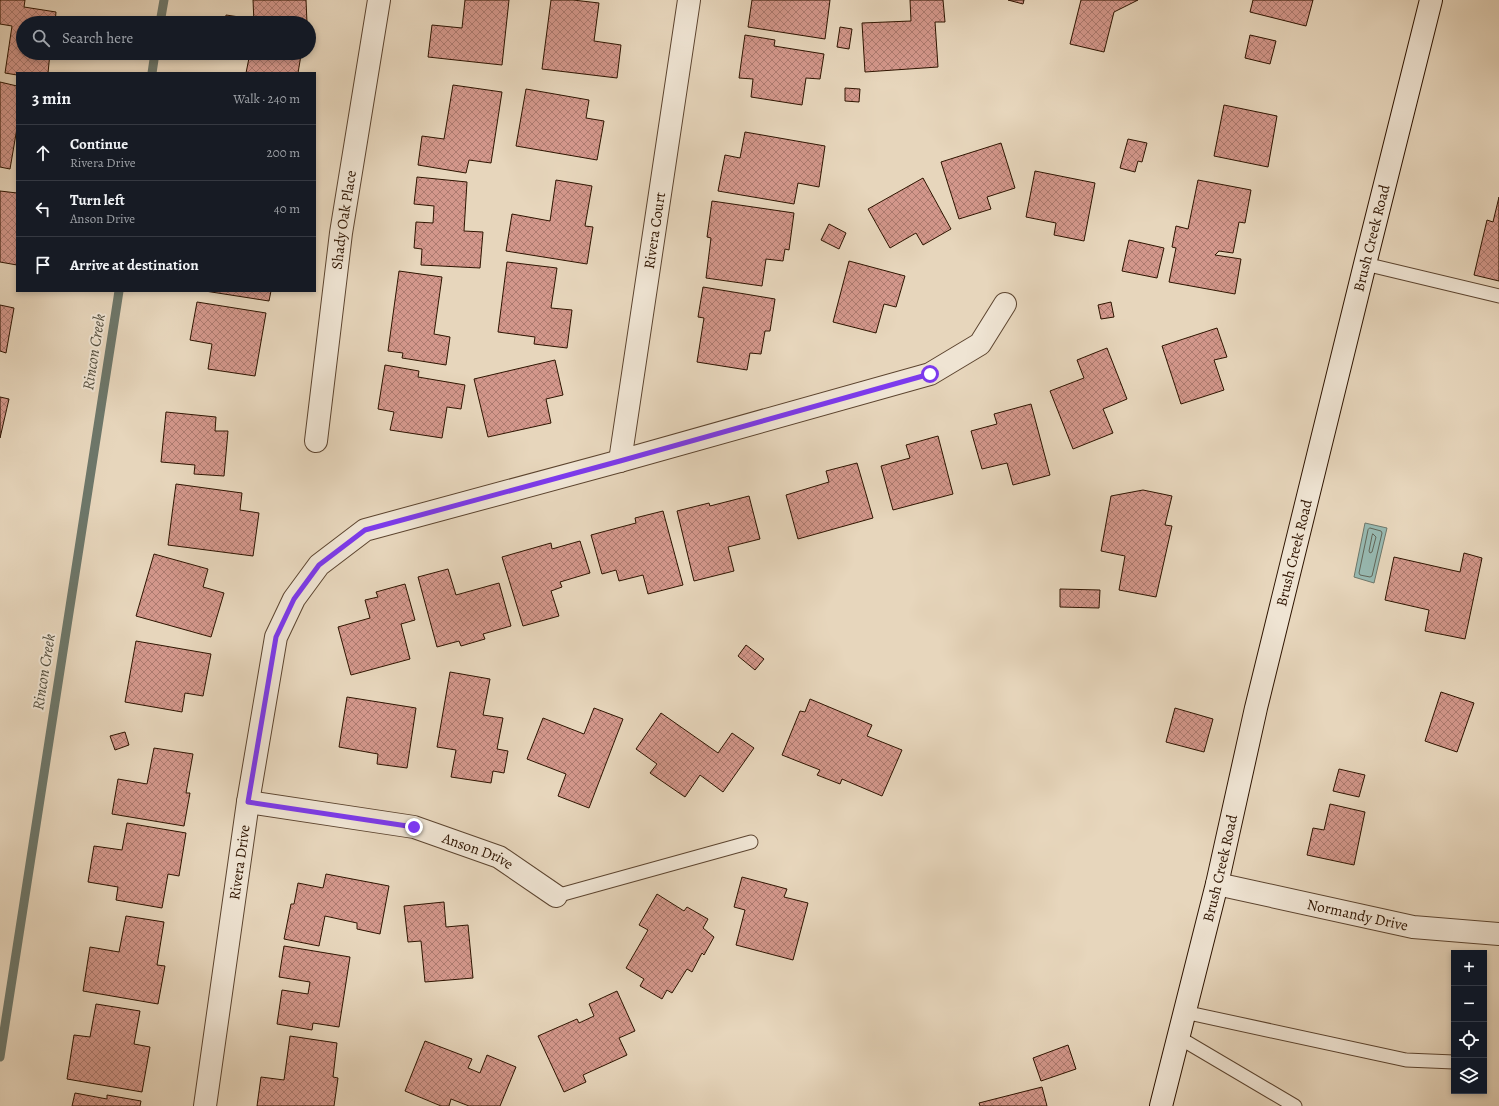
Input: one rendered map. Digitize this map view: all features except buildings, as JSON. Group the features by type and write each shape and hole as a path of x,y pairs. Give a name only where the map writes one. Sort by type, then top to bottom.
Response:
{"street":[{"name":"Shady Oak Place","path":"316,441 341,233 379,0"},
{"name":"Rivera Court","path":"620,461 689,0"},
{"name":"Brush Creek Road","path":"1161,1106 1217,884 1256,708 1431,0"},
{"name":"Rivera Drive","path":"205,1106 248,802 276,637 294,599 319,565 365,530 620,461 930,374 980,344 1005,304"},
{"name":"Anson Drive","path":"248,802 414,827 499,857 556,896"},
{"name":"Normandy Drive","path":"1217,884 1413,927 1499,934"}],"lane":[{"path":"1365,264 1499,296"},
{"path":"556,896 751,842"},
{"path":"1184,1012 1406,1060 1451,1062"},
{"path":"1178,1037 1295,1106"}],"water":[{"path":"1365,523 1387,528 1374,583 1354,577"}],"waterway":[{"name":"Rincon Creek","path":"161,16 164,0"},
{"name":"Rincon Creek","path":"152,72 154,60"},
{"name":"Rincon Creek","path":"0,1057 119,292"}],"route":[{"path":"414,827 248,802 276,637 294,599 319,565 365,530 620,461 930,374"}]}
